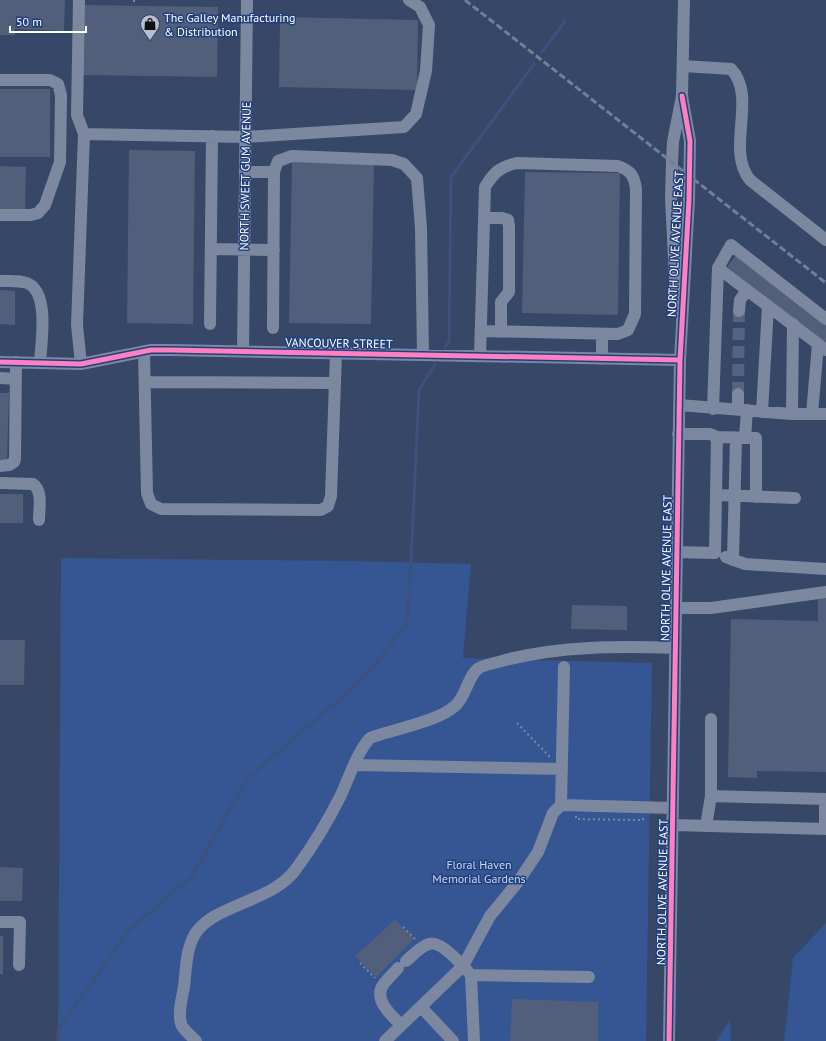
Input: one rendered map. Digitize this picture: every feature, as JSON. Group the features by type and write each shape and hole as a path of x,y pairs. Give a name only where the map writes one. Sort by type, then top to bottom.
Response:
{"street":[{"path":"79,0 77,115 84,134 78,325 81,364"},
{"name":"NORTH SWEET GUM AVENUE","path":"243,351 247,0"},
{"path":"84,134 245,137 404,127 416,114 418,107 426,71 429,25 420,7 409,0"},
{"name":"NORTH OLIVE AVENUE EAST","path":"680,360 671,198 673,142 682,96 684,0"},
{"path":"683,66 731,69 738,76 742,92 740,152 744,172 750,180 826,240"},
{"path":"0,80 50,80 58,84 61,95 60,162 45,205 38,213 31,215 0,215"},
{"name":"NORTH OLIVE AVENUE EAST","path":"669,1041 674,808 678,434 680,360 689,199 690,141 682,96"},
{"path":"210,324 212,136"},
{"path":"273,328 274,172 278,161 292,156 376,158 392,160 404,164 417,178 421,228 423,355"},
{"path":"480,356 485,187 491,177 502,167 517,163 618,166 628,170 634,176 636,189 635,314 628,330 618,334 481,331"},
{"path":"245,172 274,172"},
{"path":"484,218 502,218 508,220 509,226 509,292 501,302 501,331"},
{"path":"713,408 718,268 731,245 826,319"},
{"path":"210,250 274,250"},
{"path":"718,268 822,347 812,414"},
{"path":"0,281 21,281 29,284 39,292 42,311 40,363"},
{"path":"739,311 740,300 747,290"},
{"path":"762,412 768,306"},
{"path":"792,414 793,324"},
{"path":"602,334 602,359"},
{"name":"VANCOUVER STREET","path":"0,362 81,364 144,352 171,350 680,360"},
{"path":"144,352 146,382 147,493 151,504 160,508 321,510 328,506 331,496 336,353"},
{"path":"0,466 9,465 14,462 15,459 16,362"},
{"path":"0,378 16,379"},
{"path":"146,382 335,383"},
{"path":"738,394 756,497"},
{"path":"679,405 792,414 826,414"},
{"path":"678,434 710,434 717,437 746,438"},
{"path":"715,554 717,437"},
{"path":"733,560 734,496 746,438"},
{"path":"0,483 33,484 37,487 40,493 39,520"},
{"path":"716,496 795,498"},
{"path":"676,552 715,554 745,564 826,569"},
{"path":"675,608 711,608 826,592"},
{"path":"196,1041 181,1025 180,1012 188,951 196,933 206,923 230,909 276,889 295,871 336,804 362,747 370,738 443,715 457,706 473,674 479,668 531,654 568,650 624,647 675,648"},
{"path":"474,1041 467,971 490,916 518,882 538,852 553,813 561,805 564,667"},
{"path":"706,826 712,796 711,719"},
{"path":"355,765 562,769"},
{"path":"673,826 825,829 825,799 712,796"},
{"path":"561,805 674,808"},
{"path":"0,922 20,922 20,965"},
{"path":"401,1026 385,1008 380,992 382,986 402,965 428,944 435,943 448,952 467,971"},
{"path":"385,1041 421,1007 467,971 589,977"},
{"path":"421,1007 453,1041"}],"path":[{"path":"517,723 553,761"},
{"path":"577,812 576,819 643,820 643,813"},
{"path":"403,927 416,939 410,944"}],"green space":[{"name":"Floral Haven Memorial Gardens","path":"61,558 350,561 471,564 463,658 652,663 646,1041 58,1041"},
{"path":"826,923 826,1041 784,1041 793,958"},
{"path":"730,1020 731,1041 716,1041"}],"building":[{"path":"0,0 65,0 64,31 15,29 15,35 0,35"},
{"name":"The Galley Manufacturing & Distribution","path":"83,5 218,7 217,77 82,75"},
{"path":"280,17 418,20 417,90 279,87"},
{"path":"0,89 50,89 50,157 0,157"},
{"path":"129,150 195,151 193,324 127,323"},
{"path":"292,162 374,163 371,324 289,323"},
{"path":"0,166 26,167 25,213 0,213"},
{"path":"525,172 620,173 618,315 522,313"},
{"path":"737,254 826,324 826,345 727,267"},
{"path":"0,290 15,291 15,325 0,324"},
{"path":"0,393 9,393 7,463 0,463"},
{"path":"0,494 23,494 23,523 0,523"},
{"path":"818,597 826,597 826,772 757,771 757,778 728,777 731,619 818,621"},
{"path":"572,605 627,606 627,630 571,629"},
{"path":"0,640 25,640 24,685 0,685"},
{"path":"0,867 23,868 22,901 0,901"},
{"path":"395,920 414,939 376,977 355,956"},
{"path":"0,936 3,936 3,974 0,974"},
{"path":"512,999 598,1002 598,1041 510,1041"}],"waterway":[{"path":"542,52 565,21"},
{"path":"445,347 449,341 451,177 534,64"},
{"path":"58,1041 58,1030 129,930 193,875 247,779 367,675 407,623 419,390 435,364"}],"tunnel":[{"path":"738,394 739,311"}],"railway":[{"path":"465,0 826,283"}],"cycle path":[{"path":"669,1041 680,360 689,199 690,141 682,96"},
{"path":"0,362 81,364 151,350 680,360"}],"place":[{"name":"The Galley Manufacturing & Distribution","path":"150,41"}]}
